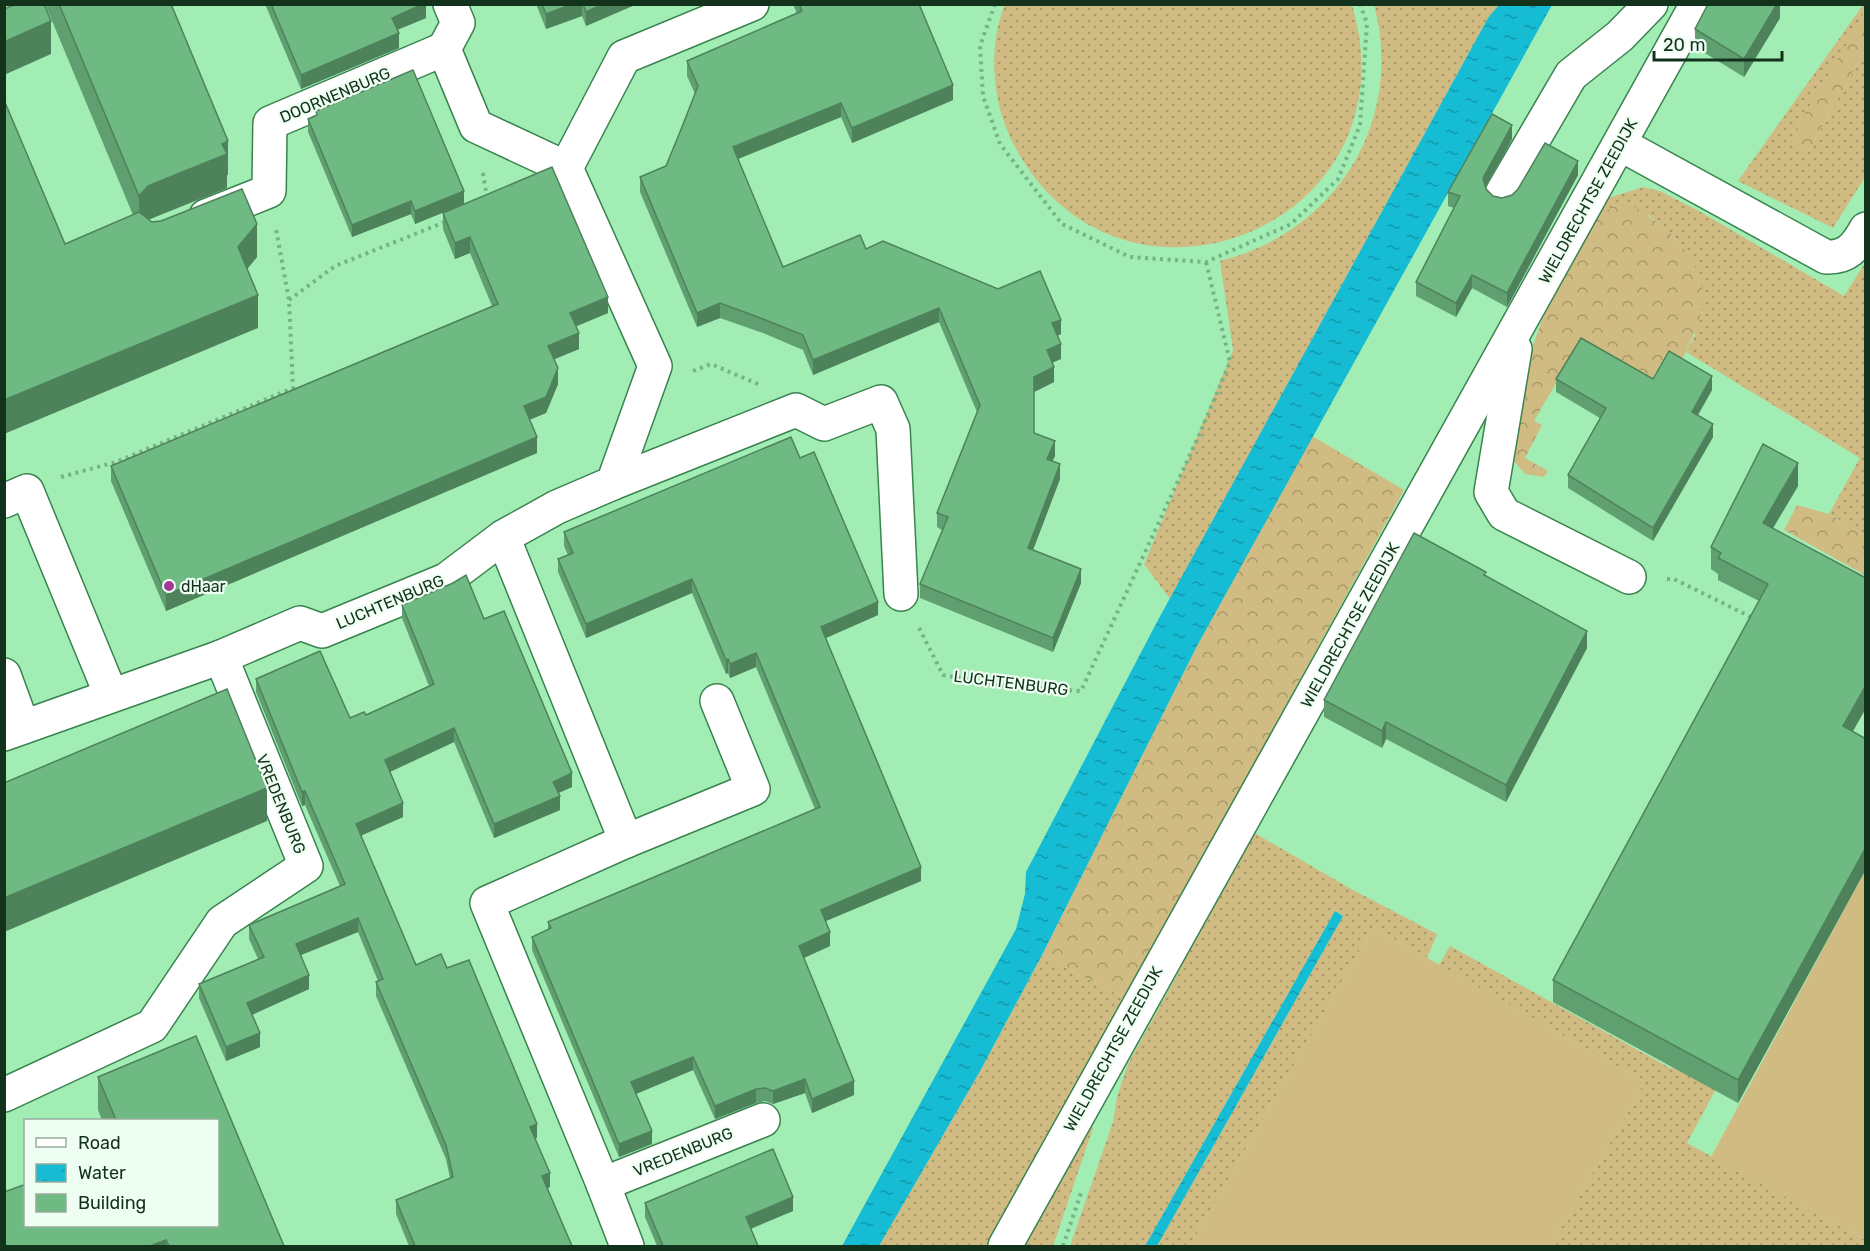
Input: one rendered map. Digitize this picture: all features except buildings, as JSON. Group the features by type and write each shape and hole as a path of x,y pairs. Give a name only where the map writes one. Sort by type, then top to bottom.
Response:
{"street":[{"path":"450,4 458,22 444,49 476,126 566,168 655,366 613,483"},
{"path":"566,168 624,57 752,4"},
{"path":"1502,193 1571,75 1620,36 1651,4"},
{"name":"WIELDRECHTSE ZEEDIJK","path":"1005,1246 1103,1065 1519,326 1697,4"},
{"name":"DOORNENBURG","path":"269,191 270,123 444,49"},
{"path":"1620,144 1826,257 1846,254 1856,246 1866,229"},
{"path":"176,228 269,191"},
{"path":"1519,326 1491,492 1504,514 1629,577"},
{"path":"796,410 824,424 881,402 893,429 901,594"},
{"name":"LUCHTENBURG","path":"221,657 300,623 322,630 446,580 503,537 557,507 796,410"},
{"path":"16,496 111,695"},
{"path":"503,537 626,841"},
{"path":"4,675 14,731 221,657"},
{"name":"VREDENBURG","path":"4,1095 152,1026 222,922 306,866 221,657"},
{"path":"627,1246 487,903 626,841 753,789 717,701"},
{"name":"VREDENBURG","path":"603,1184 763,1120"}],"path":[{"path":"995,4 980,46 983,96 1000,144 1062,224 1130,256 1206,262 1291,224 1338,179 1359,125 1367,23 1360,4"},
{"path":"476,126 488,204"},
{"path":"16,496 75,471 116,462 293,388 289,300 269,191"},
{"path":"289,300 335,266 447,221"},
{"name":"LUCHTENBURG","path":"901,594 943,675 1005,686 1081,692 1202,431 1230,362 1206,262"},
{"path":"646,392 711,364 790,397 796,410"},
{"path":"1629,577 1674,579 1759,621"}],"green space":[{"path":"1005,4 1352,5 1361,84 1341,150 1300,201 1244,234 1180,247 1115,237 1056,201 1010,137 999,106 994,72 996,37"},
{"path":"1374,5 1499,5 1488,18 1170,599 1144,564 1233,350 1220,261 1261,246 1297,225 1328,198 1352,166 1369,129 1379,90 1381,48"},
{"path":"1865,5 1863,17 1856,32 1793,134 1794,143 1804,152 1810,148 1865,50 1865,177 1833,228 1738,181"},
{"path":"1865,13 1865,50 1810,148 1804,152 1794,143 1793,134"},
{"path":"1643,187 1660,191 1699,211 1844,296 1865,263 1865,535 1829,514 1860,458 1686,352 1695,335 1677,240 1649,215 1592,218 1605,199"},
{"path":"1632,205 1668,231 1688,254 1695,267 1701,281 1703,296 1696,330 1681,361 1667,353 1649,384 1580,342 1534,421 1542,425 1525,458 1548,471 1544,477 1525,474 1510,457 1528,359 1557,278 1592,218 1615,206"},
{"path":"1312,436 1404,490 1234,800 1130,1001 1042,955 1197,646"},
{"path":"1797,505 1829,514 1865,535 1865,575 1784,530"},
{"path":"1822,797 1723,1076 1687,1143 1865,1240 1865,1246 1551,1246 1645,1082 1439,965 1450,946 1672,1069"},
{"path":"1251,831 1353,890 1437,934 1427,958 1373,927 1190,1246 1157,1246 1343,916 1335,911 1145,1246 1070,1246 1113,1122 1117,1097 1128,1064 1181,968 1184,950"},
{"path":"1865,871 1865,1240 1711,1157"},
{"path":"1373,927 1645,1082 1551,1246 1190,1246"},
{"path":"1042,955 1130,1001 993,1246 879,1246 979,1073"},
{"path":"1089,1124 1093,1128 1053,1246 1020,1246"}],"water":[{"path":"1499,5 1552,5 1197,646 1042,955 979,1073 879,1246 842,1246 1016,929 1025,894 1026,872 1158,620 1488,18"},
{"path":"1335,911 1343,916 1157,1246 1145,1246"}],"place":[{"name":"dHaar","path":"169,586"}]}
